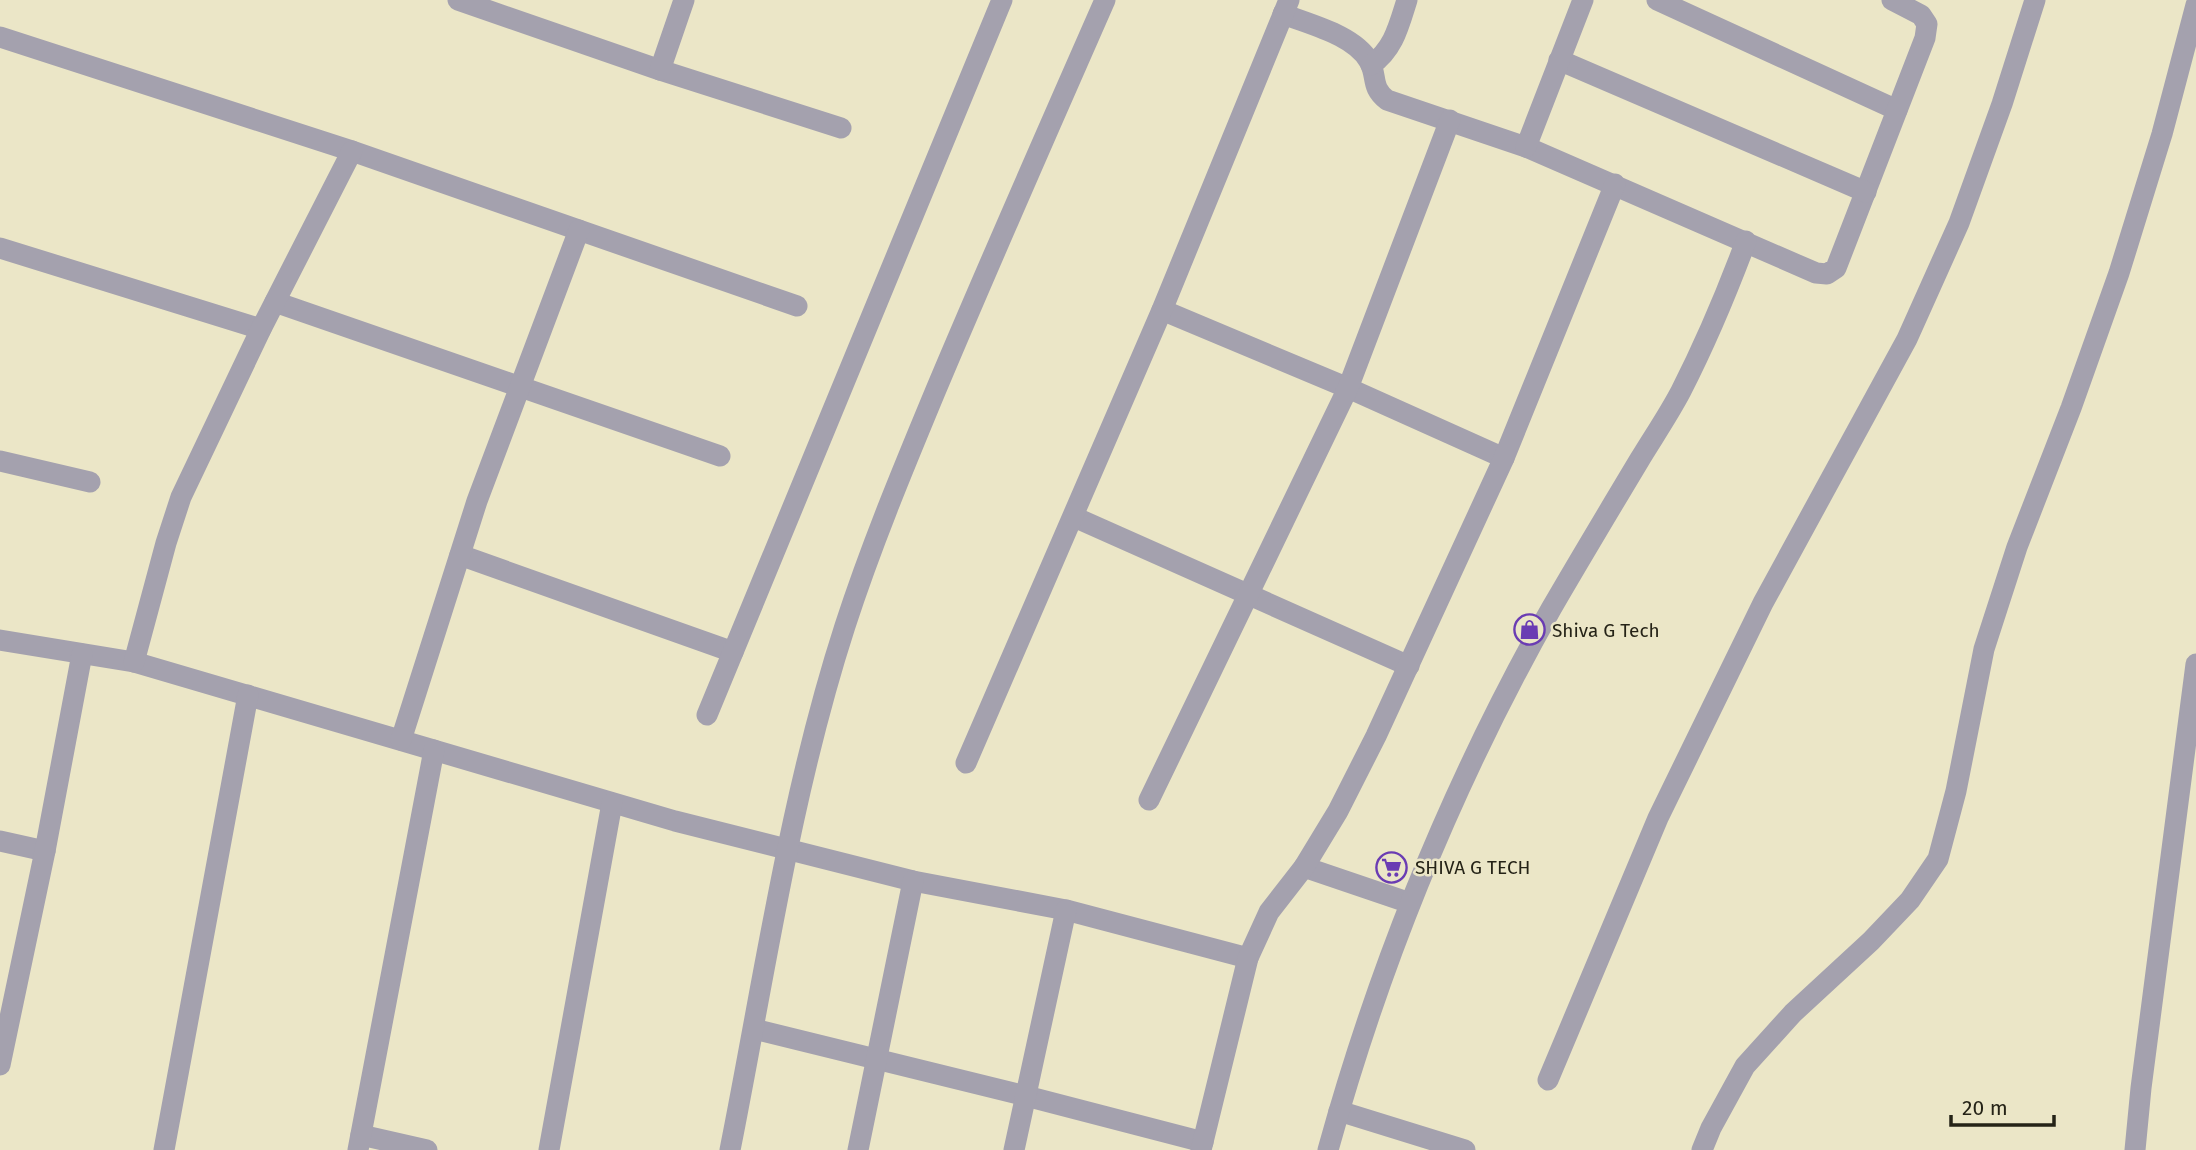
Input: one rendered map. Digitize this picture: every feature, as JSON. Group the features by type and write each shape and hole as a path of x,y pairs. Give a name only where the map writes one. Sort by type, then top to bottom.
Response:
{"street":[{"path":"458,0 660,70 841,128"},
{"path":"660,70 684,0"},
{"path":"707,715 1002,0"},
{"path":"730,1150 786,849 845,626 882,519 973,300 1105,0"},
{"path":"1371,65 1382,57 1390,46 1407,0"},
{"path":"1526,147 1583,0"},
{"path":"1657,0 1897,110"},
{"path":"966,763 1162,310 1286,7 1361,49 1371,65 1379,93 1387,100 1526,147 1816,273 1827,274 1836,268 1925,37 1927,24 1921,15 1892,0"},
{"path":"1548,1080 1664,806 1763,603 1907,339 1959,223 2002,104 2035,0"},
{"path":"1702,1150 1745,1066 1793,1013 1910,901 1938,859 1956,791 1984,649 2017,547 2071,408 2119,273 2162,134 2196,5"},
{"path":"0,37 352,151 797,306"},
{"path":"1559,60 1866,192"},
{"path":"1149,800 1348,388 1450,120"},
{"path":"134,662 181,497 261,329 352,151"},
{"path":"754,1029 1026,1096 1202,1146 1248,958 1269,912 1304,867 1338,811 1409,666 1504,458 1615,184"},
{"path":"401,740 477,501 579,230"},
{"path":"1328,1150 1410,903 1433,846 1485,735 1551,610 1679,394 1719,313 1746,241"},
{"path":"0,248 261,329"},
{"path":"275,302 720,456"},
{"path":"1162,310 1348,388 1504,458"},
{"path":"0,461 90,482"},
{"path":"1074,517 1409,666"},
{"path":"460,555 733,652"},
{"path":"0,640 134,662 612,803 914,881 1066,910 1248,958"},
{"path":"1,1052 46,851 82,654"},
{"path":"2135,1150 2196,664"},
{"path":"164,1150 248,695"},
{"path":"427,1150 360,1142 434,750"},
{"path":"549,1150 612,803"},
{"path":"0,841 46,851"},
{"path":"1304,867 1410,903"},
{"path":"858,1150 914,881"},
{"path":"1014,1150 1066,910"},
{"path":"1339,1111 1465,1150"}],"place":[{"name":"Shiva G Tech","path":"1529,630"},
{"name":"SHIVA G TECH","path":"1392,867"}]}
